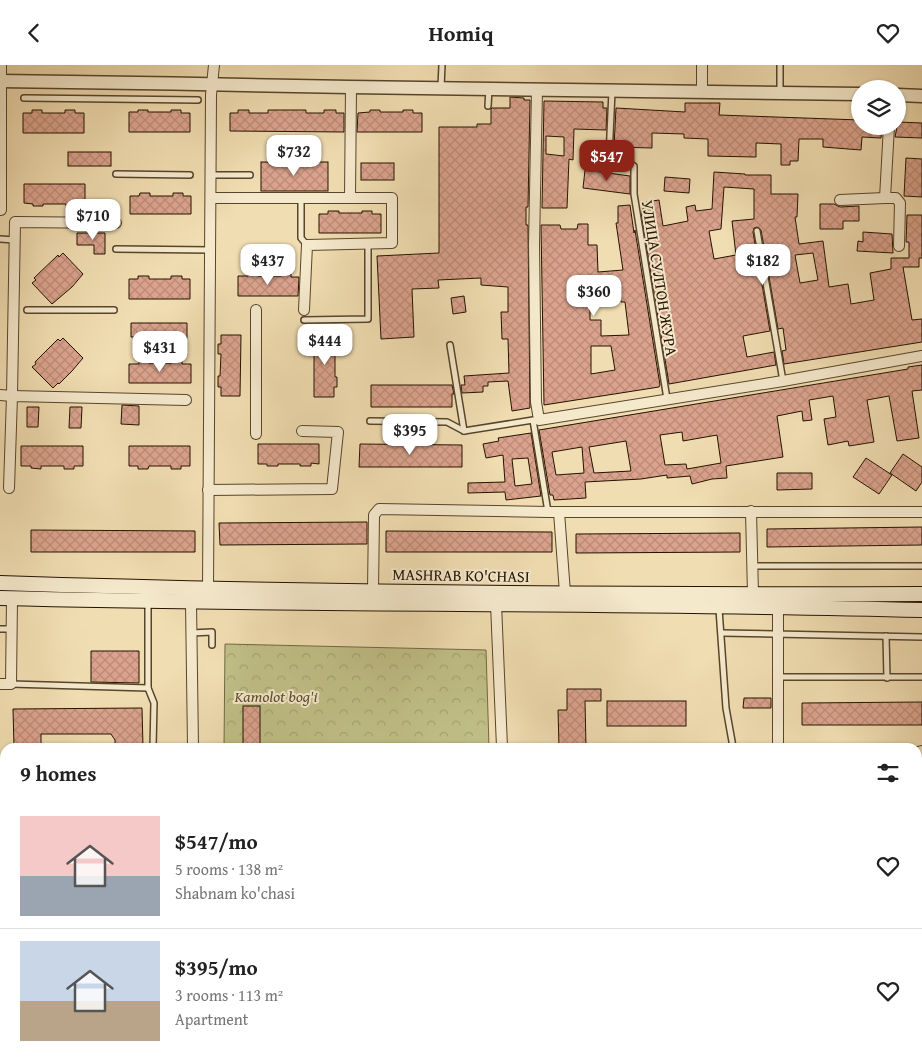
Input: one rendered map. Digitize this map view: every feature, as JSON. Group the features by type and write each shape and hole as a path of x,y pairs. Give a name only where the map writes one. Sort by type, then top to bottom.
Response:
{"main road":[{"name":"MASHRAB KO'CHASI","path":"0,583 208,589 565,593 678,600 718,605 922,610"},
{"name":"MASHRAB KO'CHASI","path":"6,599 496,604 678,600 753,594 922,594"}],"street":[{"path":"1,65 1,210"},
{"path":"208,589 211,95 214,65"},
{"path":"702,65 702,91"},
{"path":"0,81 851,95"},
{"path":"350,198 351,87"},
{"path":"537,89 534,245 536,420 782,381 922,356"},
{"path":"906,95 922,96"},
{"path":"885,198 888,135"},
{"path":"211,198 392,198 392,243 306,245 304,315"},
{"path":"840,200 896,198 900,203 899,246"},
{"path":"9,487 14,222 116,223"},
{"path":"256,310 256,434"},
{"path":"0,395 186,401"},
{"path":"208,490 332,489 338,433 302,431"},
{"path":"373,591 374,515 379,509 548,512 922,512"},
{"path":"751,511 753,594"},
{"path":"559,512 565,593"},
{"path":"5,684 12,629 6,599"},
{"path":"191,602 193,743"},
{"path":"496,604 502,743"},
{"path":"778,606 778,743"}],"lane":[{"path":"441,88 442,65"},
{"path":"780,65 780,93"},
{"path":"488,106 489,89"},
{"name":"УЛИЦА СУЛТОН ЖУРА","path":"612,90 609,157 613,161 628,162 634,166 634,194 667,400"},
{"path":"24,98 198,100"},
{"path":"116,174 190,175"},
{"path":"211,175 250,175"},
{"path":"301,199 301,238 306,245"},
{"path":"757,231 782,381"},
{"path":"0,239 14,239"},
{"path":"304,315 368,319 368,244"},
{"path":"116,249 210,250"},
{"path":"27,310 114,310"},
{"path":"450,345 464,431"},
{"path":"370,421 447,421 464,431 536,420 548,512"},
{"path":"753,566 922,566"},
{"path":"148,601 148,688 154,703 154,743"},
{"path":"718,605 722,633 726,708 732,743"},
{"path":"0,629 12,629"},
{"path":"191,633 212,632 212,645"},
{"path":"722,633 922,637"},
{"path":"886,636 887,678"},
{"path":"778,677 922,677"},
{"path":"5,684 148,688"}],"green space":[{"name":"Kamolot bog'i","path":"225,644 486,650 489,743 224,743"}],"building":[{"path":"510,97 530,100 526,225 528,225 530,408 512,411 508,381 488,382 488,386 483,386 483,392 462,393 461,385 465,385 464,376 509,373 508,339 502,339 501,312 508,312 508,287 481,285 481,278 438,280 439,288 412,289 414,337 381,339 377,256 439,253 439,127 477,127 477,124 491,124 491,109 510,108"},
{"path":"544,101 603,102 603,108 607,108 606,130 574,129 573,160 569,159 567,208 542,208","holes":["546,136 564,137 564,156 546,154"]},
{"path":"685,103 720,103 719,115 851,120 851,135 881,135 881,138 862,137 861,150 823,147 823,139 799,139 798,161 790,161 790,165 781,165 781,144 756,143 756,157 708,156 708,139 684,138 684,134 652,133 652,148 614,147 616,108 685,112"},
{"path":"32,110 42,110 42,113 65,113 65,110 75,110 75,113 84,113 84,133 23,133 23,113 32,113"},
{"path":"138,110 171,112 171,110 181,110 181,113 190,113 190,132 129,132 129,112 138,112"},
{"path":"238,110 249,110 249,113 268,113 268,110 306,110 306,113 324,113 324,110 336,110 336,113 344,113 344,132 230,131 230,113 238,113"},
{"path":"370,110 403,112 403,110 413,110 413,113 422,113 422,132 357,132 358,113 370,112"},
{"path":"906,122 922,123 922,138 895,137 895,135 906,135"},
{"path":"68,152 111,152 111,166 68,166"},
{"path":"906,158 922,159 922,197 904,196"},
{"path":"261,162 328,162 328,191 261,191"},
{"path":"361,163 394,163 394,180 361,180"},
{"path":"585,170 630,176 630,194 583,188"},
{"path":"714,172 771,175 771,194 798,194 797,217 795,217 799,244 823,241 829,287 848,284 851,304 874,300 870,273 891,269 891,258 909,258 909,242 906,242 907,215 922,215 922,258 919,258 919,267 903,267 912,320 922,319 922,342 784,364 782,351 786,350 783,328 778,329 761,230 757,227 754,228 753,232 770,331 743,336 747,357 774,352 776,365 669,384 641,213 646,202 659,200 663,226 688,221 686,207 695,205 696,211 712,209","holes":["724,187 754,189 754,219 732,221 736,255 714,259 709,231 721,229","813,253 818,280 800,283 795,255"]},
{"path":"665,177 690,179 689,193 664,191"},
{"path":"24,184 85,184 85,203 76,203 76,206 43,204 43,206 33,206 33,204 24,203"},
{"path":"140,193 150,193 150,196 173,196 173,193 183,193 183,196 191,196 191,214 130,214 130,196 139,196"},
{"path":"820,204 834,204 840,207 859,206 859,221 843,221 843,229 820,229"},
{"path":"630,205 660,385 659,387 544,405 541,225 560,225 561,229 577,229 578,224 588,224 588,245 597,245 598,272 623,270 616,223 618,223 618,206","holes":["620,297 621,302 625,302 629,335 601,336 601,320 590,320 590,298","591,346 611,346 615,370 591,374"]},
{"path":"328,211 362,213 362,211 372,211 372,214 381,214 381,233 319,233 319,214 328,214"},
{"path":"863,232 892,234 893,253 857,251 858,241 863,242"},
{"path":"77,233 105,233 105,254 94,254 94,245 77,245"},
{"path":"63,253 83,274 72,287 52,304 32,283 36,280 34,278 58,255 59,257"},
{"path":"248,274 281,276 281,274 291,274 291,277 299,277 298,296 238,296 238,276 248,276"},
{"path":"138,276 149,276 149,279 171,279 171,276 182,276 182,279 190,279 190,299 129,299 129,279 138,279"},
{"path":"464,296 466,312 453,314 451,298"},
{"path":"131,323 187,323 187,338 131,337"},
{"path":"221,335 241,335 240,396 221,396 221,387 218,387 221,354 218,354 218,344 221,344"},
{"path":"314,335 334,336 334,344 337,344 335,377 337,377 337,387 334,387 334,397 314,397"},
{"path":"63,338 83,358 53,388 32,367 58,339 60,341"},
{"path":"139,361 172,363 172,361 182,361 182,364 191,364 191,383 129,383 129,364 139,364"},
{"path":"922,365 922,390 912,391 919,438 897,441 889,396 867,400 874,442 849,446 848,441 828,445 824,419 836,417 833,396 809,400 812,420 803,421 802,411 777,416 783,457 726,466 727,478 712,479 692,484 690,476 667,478 667,475 641,479 585,482 586,498 554,500 553,495 550,495 539,430 908,369 908,367","holes":["682,432 683,441 717,435 721,463 687,469 686,464 665,465 660,435","626,441 631,471 594,473 589,447","582,447 584,473 556,475 552,452"]},
{"path":"371,385 452,385 454,394 452,394 452,407 371,407"},
{"path":"122,405 139,406 139,425 121,424"},
{"path":"27,407 39,407 38,427 27,427"},
{"path":"70,407 82,407 81,428 69,428"},
{"path":"531,433 541,496 506,500 505,492 468,493 468,483 505,482 503,455 486,458 483,444 499,441 498,438","holes":["528,458 532,484 515,486 512,459"]},
{"path":"258,444 319,444 319,464 311,463 311,466 278,464 278,466 267,466 267,464 258,464"},
{"path":"360,444 462,445 462,467 359,467"},
{"path":"21,446 83,446 83,466 74,466 74,469 64,469 64,466 41,466 41,469 21,466"},
{"path":"129,446 190,446 190,466 181,466 181,469 171,469 171,466 149,466 148,469 138,469 138,466 129,466"},
{"path":"903,454 922,467 922,482 916,491 890,473"},
{"path":"866,458 892,475 879,494 853,477"},
{"path":"777,473 812,473 812,489 777,490"},
{"path":"367,522 367,544 220,545 219,523"},
{"path":"922,527 922,545 767,547 767,529"},
{"path":"31,530 195,531 195,552 31,552"},
{"path":"386,531 552,532 552,552 386,552"},
{"path":"740,533 740,552 576,553 576,534"},
{"path":"91,651 139,651 139,683 91,682"},
{"path":"567,689 601,689 601,701 585,701 586,743 559,743 558,710 567,710"},
{"path":"744,698 771,698 771,708 743,708"},
{"path":"607,701 686,701 686,726 607,726"},
{"path":"922,702 922,725 802,725 802,703"},
{"path":"243,706 260,706 260,743 243,743"},
{"path":"142,708 143,743 115,743 111,734 41,734 41,743 14,743 13,709"}]}
